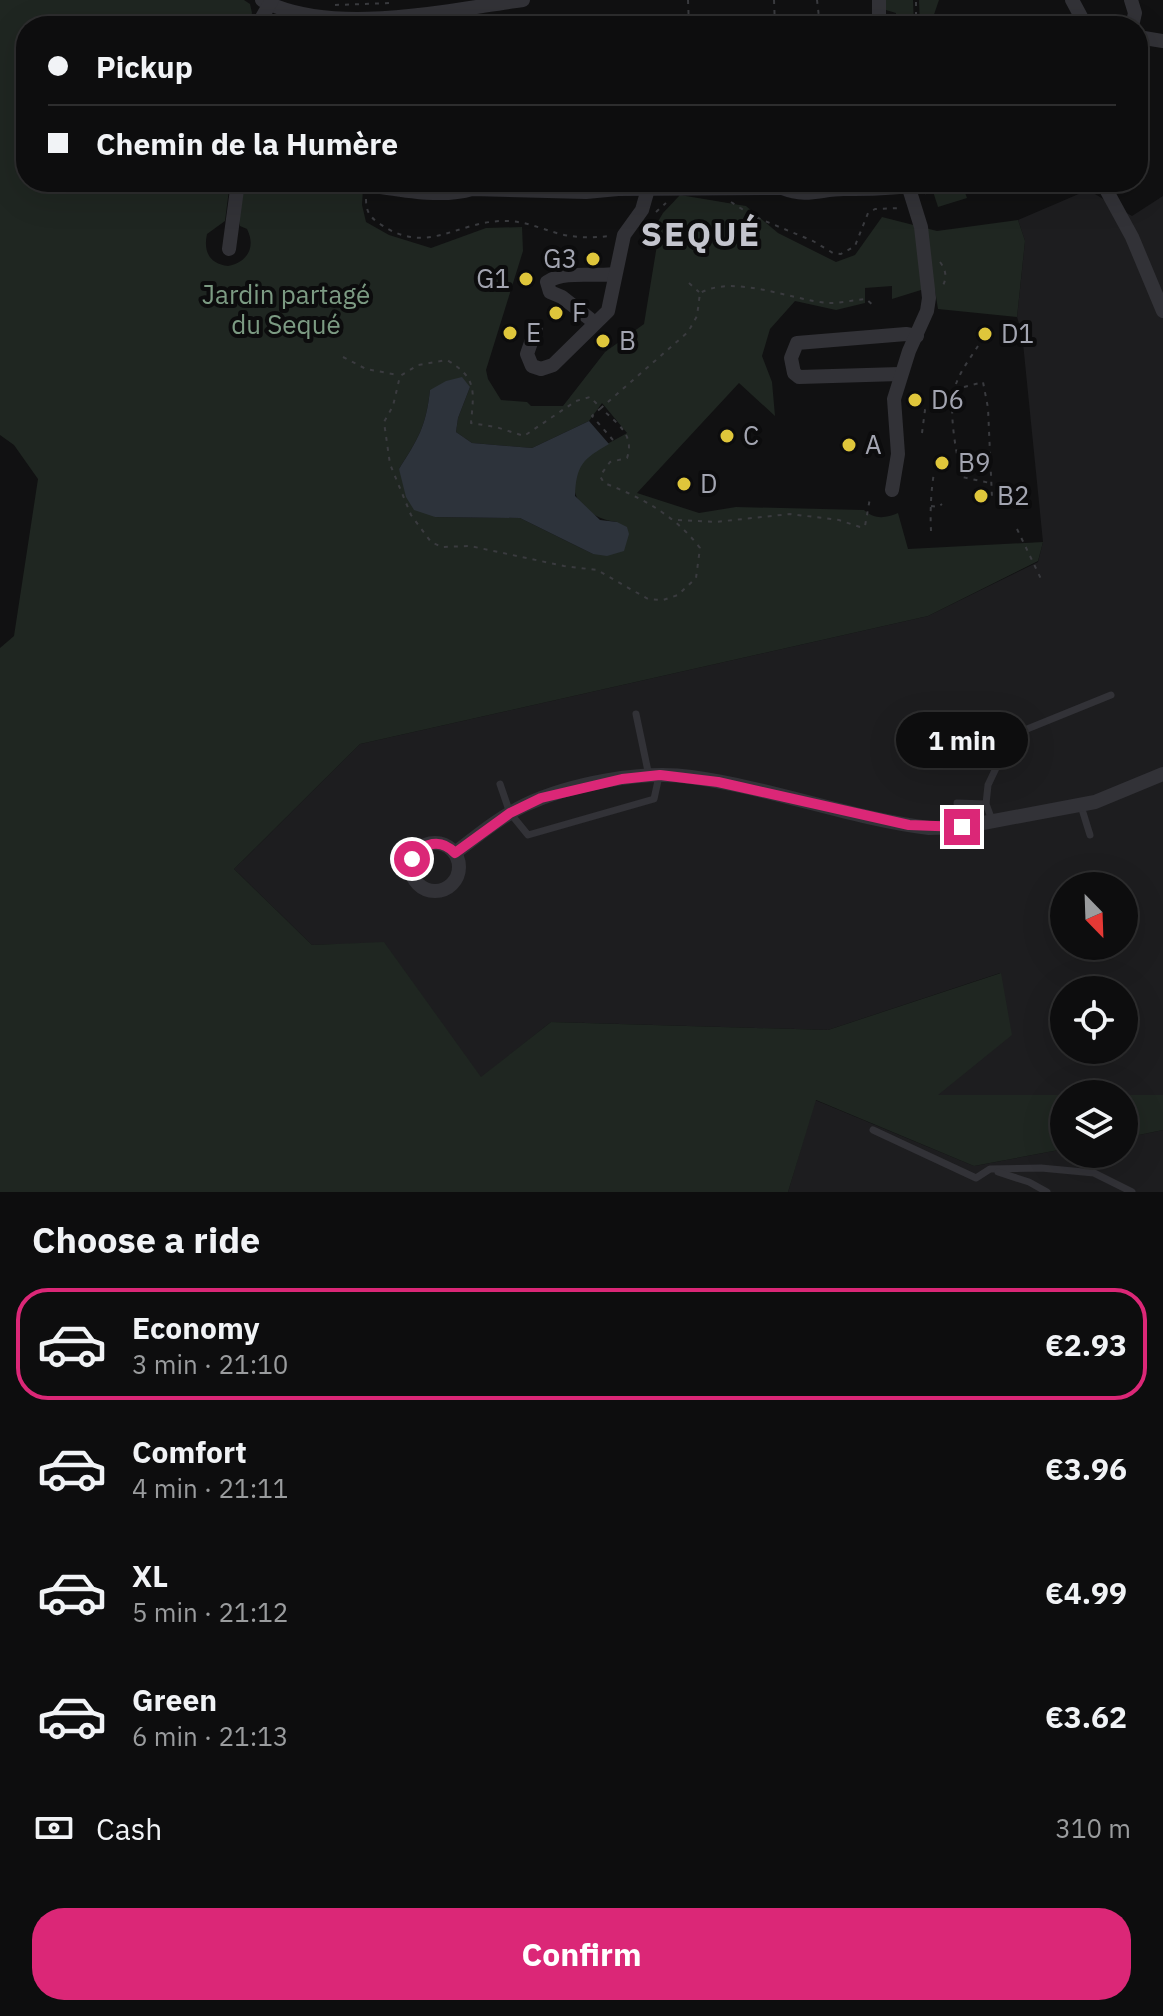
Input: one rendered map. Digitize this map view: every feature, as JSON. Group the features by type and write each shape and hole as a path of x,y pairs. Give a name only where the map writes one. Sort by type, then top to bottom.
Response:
{"street":[{"path":"405,16 523,0"},
{"path":"268,1 283,10 317,16"},
{"path":"229,249 237,192"},
{"path":"433,192 462,192"},
{"path":"536,328 527,354 532,366 541,369 563,358 611,306 624,235 642,210 647,192"},
{"path":"792,192 828,192"},
{"path":"892,490 898,454 894,399 900,374 927,311 929,298 921,227 910,192"},
{"path":"1107,192 1132,237 1163,311"},
{"path":"595,323 562,297 550,292 547,282 565,276 615,274"},
{"path":"900,374 799,377 794,373 791,358 797,343 906,334 917,336"},
{"path":"455,853 510,813 558,793 654,775 704,779 909,825 962,827 1081,806 1115,796 1163,774"}],"lane":[{"path":"993,822 986,804 988,785 997,766 995,742 1111,695"},
{"path":"500,784 510,813 528,835 654,799 654,775 636,714"},
{"path":"957,803 986,804"},
{"path":"1081,806 1090,835"},
{"path":"873,1130 976,1178 990,1169 1041,1168 1094,1173 1132,1192"},
{"path":"990,1169 1029,1182 1047,1192"}],"path":[{"path":"729,201 753,216 841,254 855,246 868,213 875,209 916,205 926,198 925,192"},
{"path":"365,195 366,209 374,219 395,234 412,239 427,239 477,225 506,221 580,238 624,235"},
{"path":"654,215 665,203 675,199"},
{"path":"689,283 700,293"},
{"path":"700,293 711,287 729,285 830,303 866,299 874,306"},
{"path":"613,440 592,416 688,332 697,316 700,293"},
{"path":"978,346 964,368 953,398 956,451 962,477 992,483"},
{"path":"343,357 366,369 400,376 418,365 447,360 465,371 473,396 471,423 524,436 576,401 590,397 627,434 631,446 627,458 610,462 600,476 604,483 677,520 700,548 696,578 678,595 663,600 648,599 597,570 470,546 442,547 431,542 405,504 390,464 384,422 393,406 400,376"},
{"path":"922,433 925,410 953,398 960,388 983,382 988,408 992,498"},
{"path":"931,531 934,473"},
{"path":"928,477 933,480"},
{"path":"928,493 933,495"},
{"path":"677,520 715,522 790,514 839,520 860,527 865,526 870,498"},
{"path":"930,506 942,504"},
{"path":"1017,529 1042,581"}],"shaded area":[{"path":"1083,192 1091,192 1132,216 1163,196 1163,1095 1138,1095 1138,1080 1050,1080 1050,1096 937,1096 1000,973 828,1030 551,1022 481,1078 384,943 312,945 234,869 360,744 928,616 1038,562 1043,542 1022,333 1017,317 1025,241 1018,220"},
{"path":"462,377 470,387 456,432 472,443 532,448 589,421 609,444 593,454 579,470 575,496 600,520 627,527 629,534 624,551 607,556 593,554 520,518 435,517 414,510 406,497 399,469 420,432 430,390"},
{"path":"929,735 935,760 911,767 904,741"},
{"path":"815,1100 974,1166 1050,1152 1050,1168 1138,1168 1138,1135 1163,1130 1163,1192 788,1192"}],"green space":[{"name":"Jardin partagé du Sequé","path":"0,0 244,0 250,4 251,16 16,16 16,192 229,192 225,221 207,234 206,240 207,252 212,260 228,266 241,261 250,248 247,229 240,226 243,192 363,192 366,222 389,235 431,248 486,228 522,227 523,251 486,370 501,400 527,402 531,406 563,406 605,352 644,324 657,245 646,242 663,213 680,195 746,206 778,233 836,262 855,255 882,217 937,231 1018,220 1025,241 1017,317 938,309 935,290 921,290 892,299 892,286 865,288 865,303 836,310 795,301 770,329 762,356 772,382 775,416 739,383 637,493 699,513 736,507 864,510 881,517 898,513 908,549 1043,542 1038,561 928,616 360,744 234,869 312,945 384,942 481,1077 551,1022 828,1030 1001,973 1012,1035 938,1095 1050,1095 1050,1152 974,1166 816,1100 788,1192 0,1192 0,648 14,636 38,479 14,445 0,435","holes":["470,387 456,432 472,443 532,448 589,421 602,403 627,433 584,460 577,471 575,492 586,509 606,520 617,522 593,554 520,518 435,517 399,469 420,432 430,390"]},
{"path":"886,0 913,0 914,16 896,16 896,13 886,10"},
{"path":"919,0 939,0 933,16 920,16"},
{"path":"933,192 965,192 967,198 938,207"},
{"path":"1138,1095 1163,1095 1163,1130 1138,1135"}],"place":[{"name":"G3","path":"593,259"},
{"name":"G1","path":"526,279"},
{"name":"F","path":"556,313"},
{"name":"E","path":"510,333"},
{"name":"D1","path":"985,334"},
{"name":"B","path":"603,341"},
{"name":"D6","path":"915,400"},
{"name":"C","path":"727,436"},
{"name":"A","path":"849,445"},
{"name":"B9","path":"942,463"},
{"name":"D","path":"684,484"},
{"name":"B2","path":"981,496"}],"district":[{"name":"SEQUÉ","path":"701,234"}],"route":[{"path":"412,859 425,845 433,843 442,844 455,853 510,813 541,798 622,779 660,775 718,782 909,825 962,827"}]}
